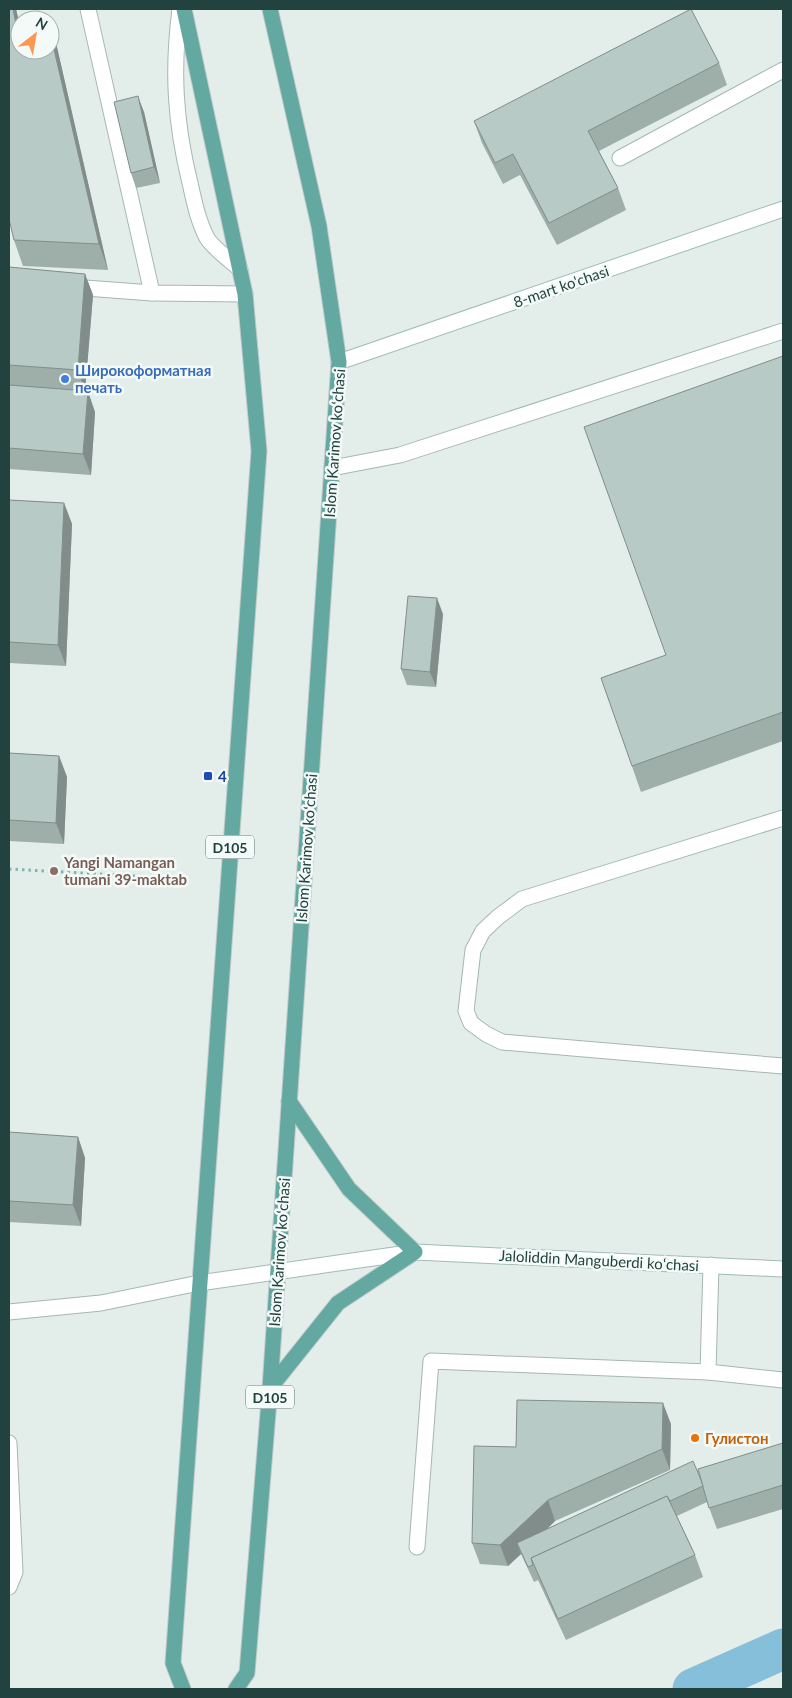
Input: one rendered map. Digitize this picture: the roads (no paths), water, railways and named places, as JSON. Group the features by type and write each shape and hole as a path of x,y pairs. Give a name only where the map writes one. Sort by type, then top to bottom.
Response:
{"main road":[{"name":"D105","path":"182,9 245,294 259,451 199,1283 174,1663 183,1689"},
{"name":"Islom Karimov koʻchasi","path":"236,1689 247,1673 270,1388 339,362 320,226 270,9"},
{"path":"270,1388 338,1303 415,1252 349,1189 289,1101"}],"street":[{"path":"88,9 152,293"},
{"path":"182,9 175,44 175,88 177,121 184,162 195,205 208,239 240,270"},
{"path":"620,158 783,70"},
{"name":"8-mart ko'chasi","path":"339,362 783,209"},
{"path":"54,285 152,293 245,294"},
{"path":"332,468 400,455 783,331"},
{"path":"783,818 522,899 498,916 484,931 473,950 466,1011 471,1023 486,1034 502,1042 783,1066"},
{"name":"Jaloliddin Manguberdi koʻchasi","path":"9,1312 101,1303 199,1283 415,1252 783,1268"},
{"path":"708,1372 711,1265"},
{"path":"417,1547 431,1361 708,1372 783,1380"},
{"path":"9,1443 15,1572 9,1588"}],"waterway":[{"path":"693,1689 783,1649"}],"place":[{"name":"Широкоформатная печать","path":"65,379"},
{"name":"4","path":"208,776"},
{"name":"Yangi Namangan tumani 39-maktab","path":"54,871"},
{"name":"Гулистон","path":"695,1438"}]}
